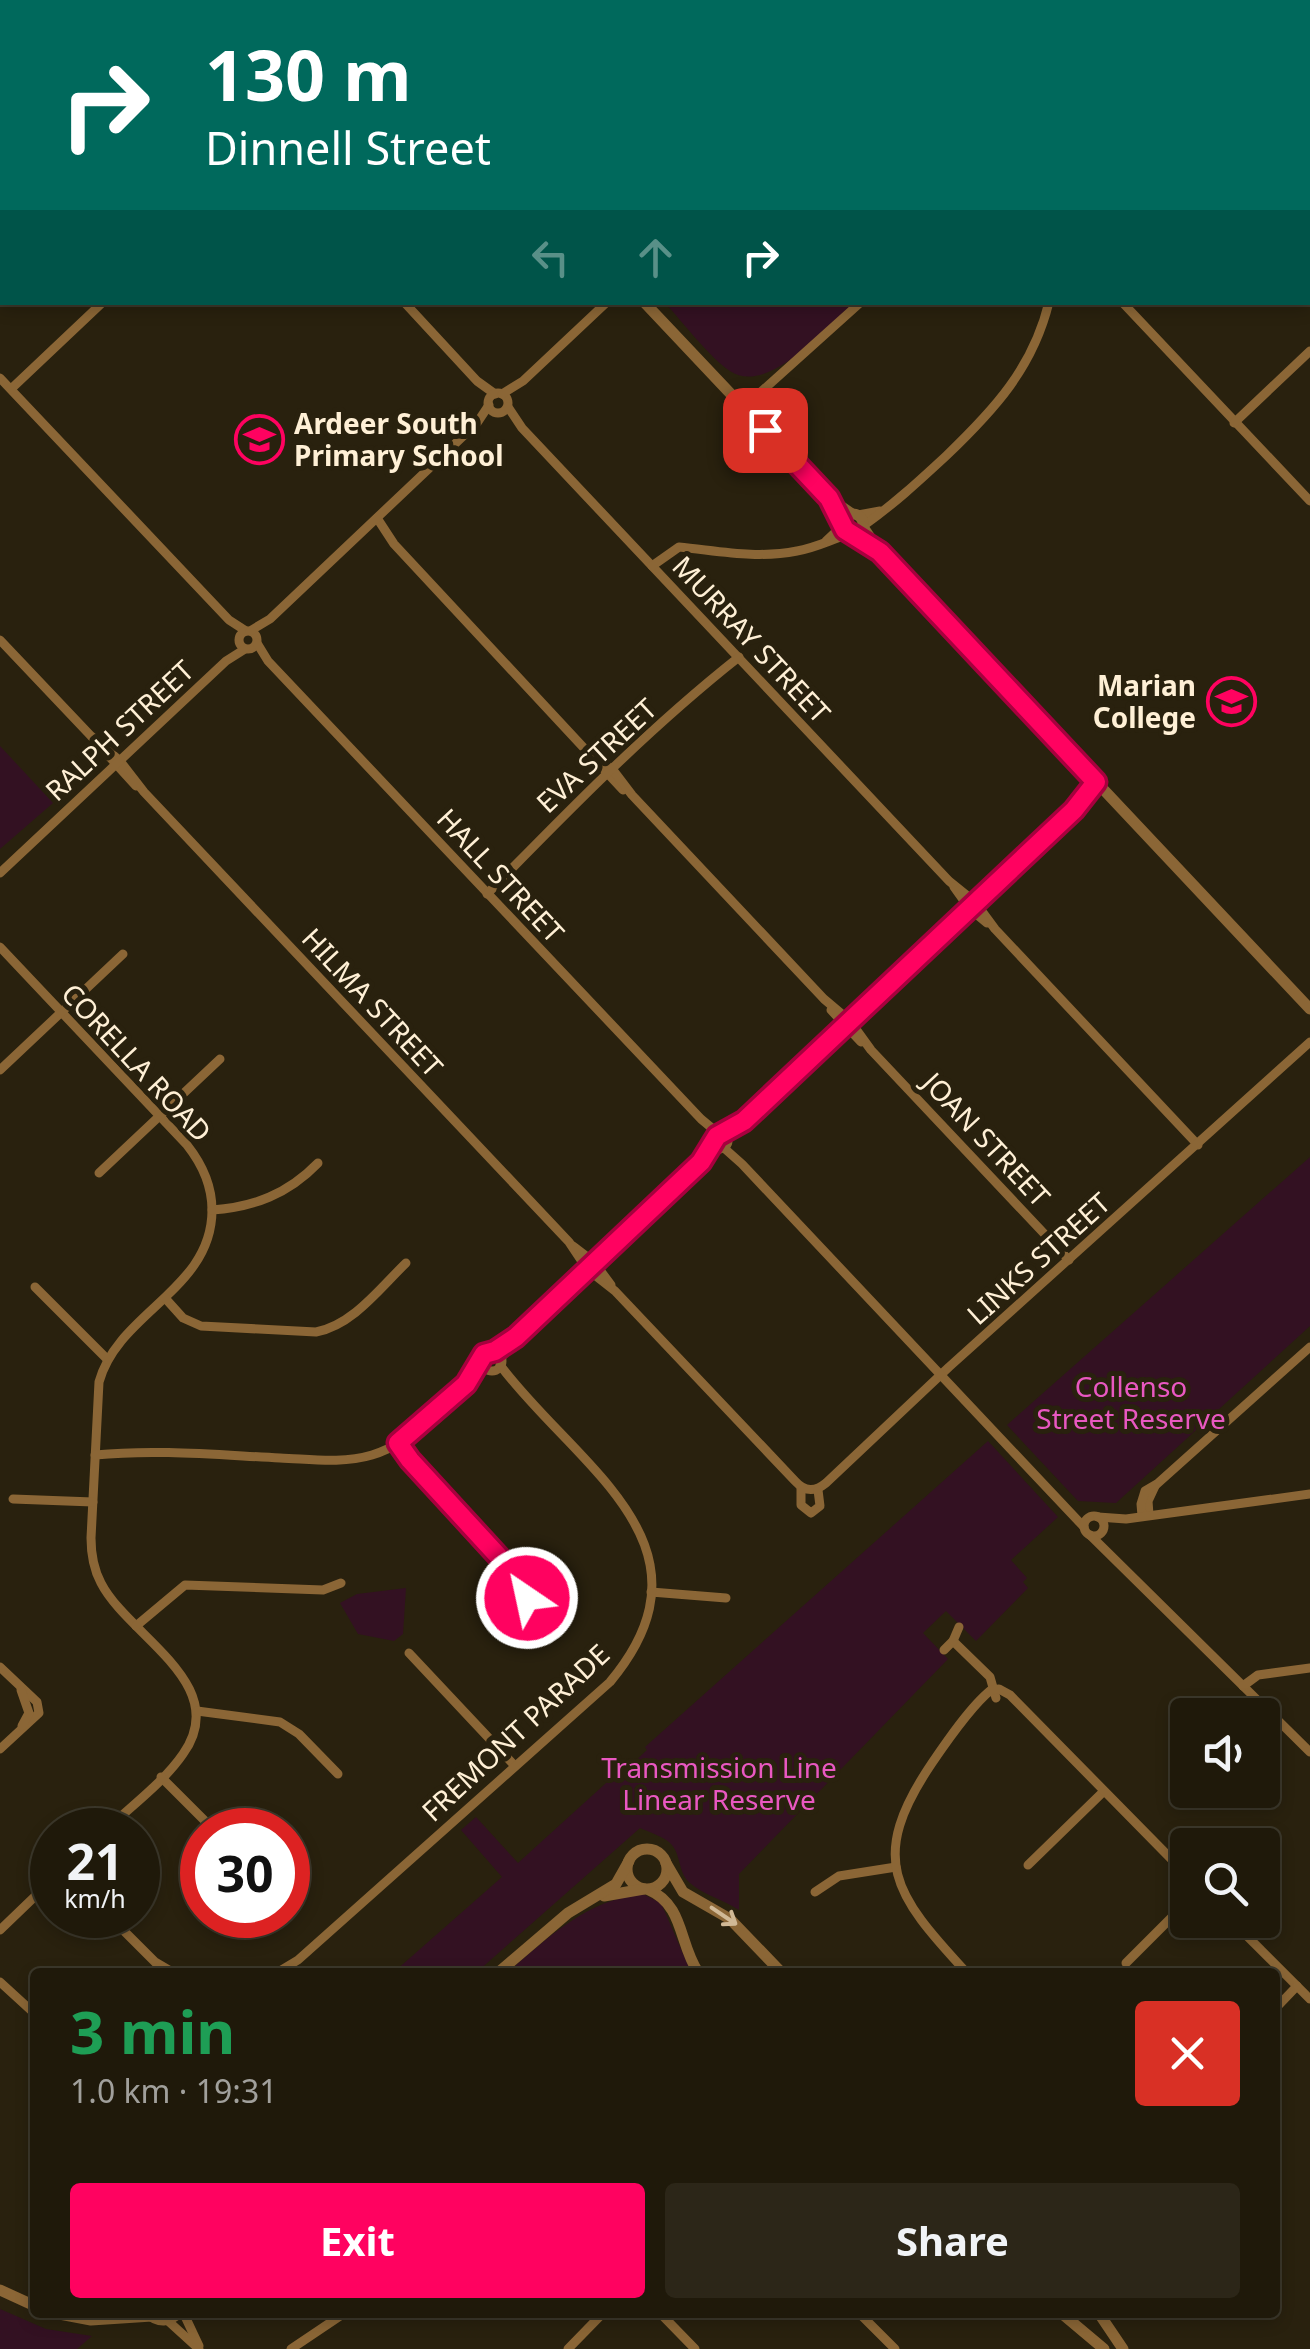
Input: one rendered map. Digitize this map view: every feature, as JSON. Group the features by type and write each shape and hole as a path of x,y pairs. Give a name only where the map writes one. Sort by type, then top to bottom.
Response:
{"street":[{"path":"11,390 100,305"},
{"name":"MURRAY STREET","path":"407,305 1198,1144"},
{"name":"RALPH STREET","path":"0,873 603,305"},
{"path":"647,305 1310,1009"},
{"path":"743,408 858,305"},
{"path":"652,566 679,548 755,555 797,551 824,543 885,510 978,426 1008,393 1034,349 1048,305"},
{"path":"1125,305 1310,501"},
{"path":"1234,422 1310,351"},
{"name":"HALL STREET","path":"0,378 1064,1504 1090,1524 1112,1556 1310,1752"},
{"name":"JOAN STREET","path":"374,522 1070,1260"},
{"name":"HILMA STREET","path":"0,640 590,1266 809,1489"},
{"name":"EVA STREET","path":"485,891 736,654"},
{"path":"95,1450 338,1460 376,1454 398,1443 494,1363 590,1266 1099,786"},
{"name":"CORELLA ROAD","path":"0,948 197,1160 206,1177 212,1210"},
{"path":"0,1070 123,954"},
{"name":"LINKS STREET","path":"809,1489 1310,1045"},
{"path":"99,1173 220,1059"},
{"path":"130,1808 162,1778 190,1742 197,1711 187,1683 108,1594 96,1572 91,1548 99,1382 107,1359 121,1340 191,1272 202,1254 212,1210 271,1198 318,1164"},
{"path":"165,1298 182,1318 201,1326 316,1332 334,1329 348,1319 406,1263"},
{"path":"35,1287 107,1359"},
{"path":"1146,1516 1142,1494 1310,1347"},
{"name":"FREMONT PARADE","path":"285,1968 610,1682 641,1636 652,1592 649,1558 628,1508 494,1363"},
{"path":"398,1443 522,1582 527,1598"},
{"path":"1090,1524 1310,1494"},
{"path":"13,1499 92,1502"},
{"path":"1090,1524 1103,1531 1122,1519"},
{"name":"HALL STREET","path":"1090,1524 1104,1523 1112,1556"},
{"path":"136,1626 185,1585 323,1590 341,1582"},
{"path":"652,1592 726,1598"},
{"path":"944,1650 954,1641 959,1628"},
{"path":"954,1641 980,1668 994,1692 1023,1712 1170,1858"},
{"path":"409,1653 514,1766"},
{"path":"0,1667 20,1688 29,1713 19,1731 0,1748"},
{"path":"1243,1686 1258,1675 1310,1668"},
{"path":"962,1968 911,1910 901,1888 896,1866 898,1823 908,1800 948,1740 994,1692"},
{"path":"197,1711 280,1722 299,1734 338,1774"},
{"path":"162,1778 192,1808"},
{"path":"1028,1865 1102,1792"},
{"path":"505,1968 568,1913 619,1881 636,1853 646,1850 657,1852 683,1892 730,1919 777,1968"},
{"path":"630,1861 630,1878 660,1895 674,1910 684,1946 696,1968"},
{"path":"597,1898 645,1889 663,1881 666,1863"},
{"path":"815,1892 838,1876 896,1866"},
{"path":"0,1939 4,1926 30,1901"},
{"path":"1126,1963 1170,1920"},
{"path":"131,1938 165,1968"},
{"path":"1249,1938 1279,1968"},
{"path":"1280,1969 1310,1999"},
{"path":"0,1973 4,1985 30,2009"},
{"path":"1280,2004 1297,1986"},
{"path":"0,2290 30,2304"},
{"path":"161,2318 200,2349"},
{"path":"167,2320 170,2318"},
{"path":"184,2318 200,2349"},
{"path":"291,2349 337,2318"},
{"path":"568,2349 598,2318"},
{"path":"666,2318 695,2349"},
{"path":"864,2318 895,2349"},
{"path":"1067,2318 1104,2349"},
{"path":"1102,2318 1124,2349"}],"green space":[{"path":"667,305 851,305 797,355 762,374 745,376 730,371"},
{"path":"0,746 53,803 0,849"},
{"name":"Collenso Street Reserve","path":"1310,1157 1310,1326 1116,1503 1078,1501 1007,1425"},
{"name":"Transmission Line Linear Reserve","path":"988,1441 1058,1517 1011,1560 1027,1578 1023,1582 1028,1588 976,1641 946,1611 923,1633 948,1659 739,1874 739,1910 690,1883 673,1846 640,1828 482,1968 399,1968 502,1877 461,1830 476,1817 518,1863 627,1764 630,1766 647,1750 645,1747"},
{"path":"406,1588 403,1634 394,1641 358,1634 340,1603 357,1594"},
{"path":"643,1894 661,1903 689,1968 513,1968 570,1922 623,1898"},
{"path":"0,2309 46,2329 92,2336 77,2349 0,2349"}],"place":[{"name":"Ardeer South Primary School","path":"259,439"},
{"name":"Marian College","path":"1231,701"}],"route":[{"path":"527,1598 522,1582 398,1443 466,1384 484,1354 516,1337 701,1162 717,1136 744,1121 1074,810 1096,782 880,552 845,530 829,498 765,430"}]}
